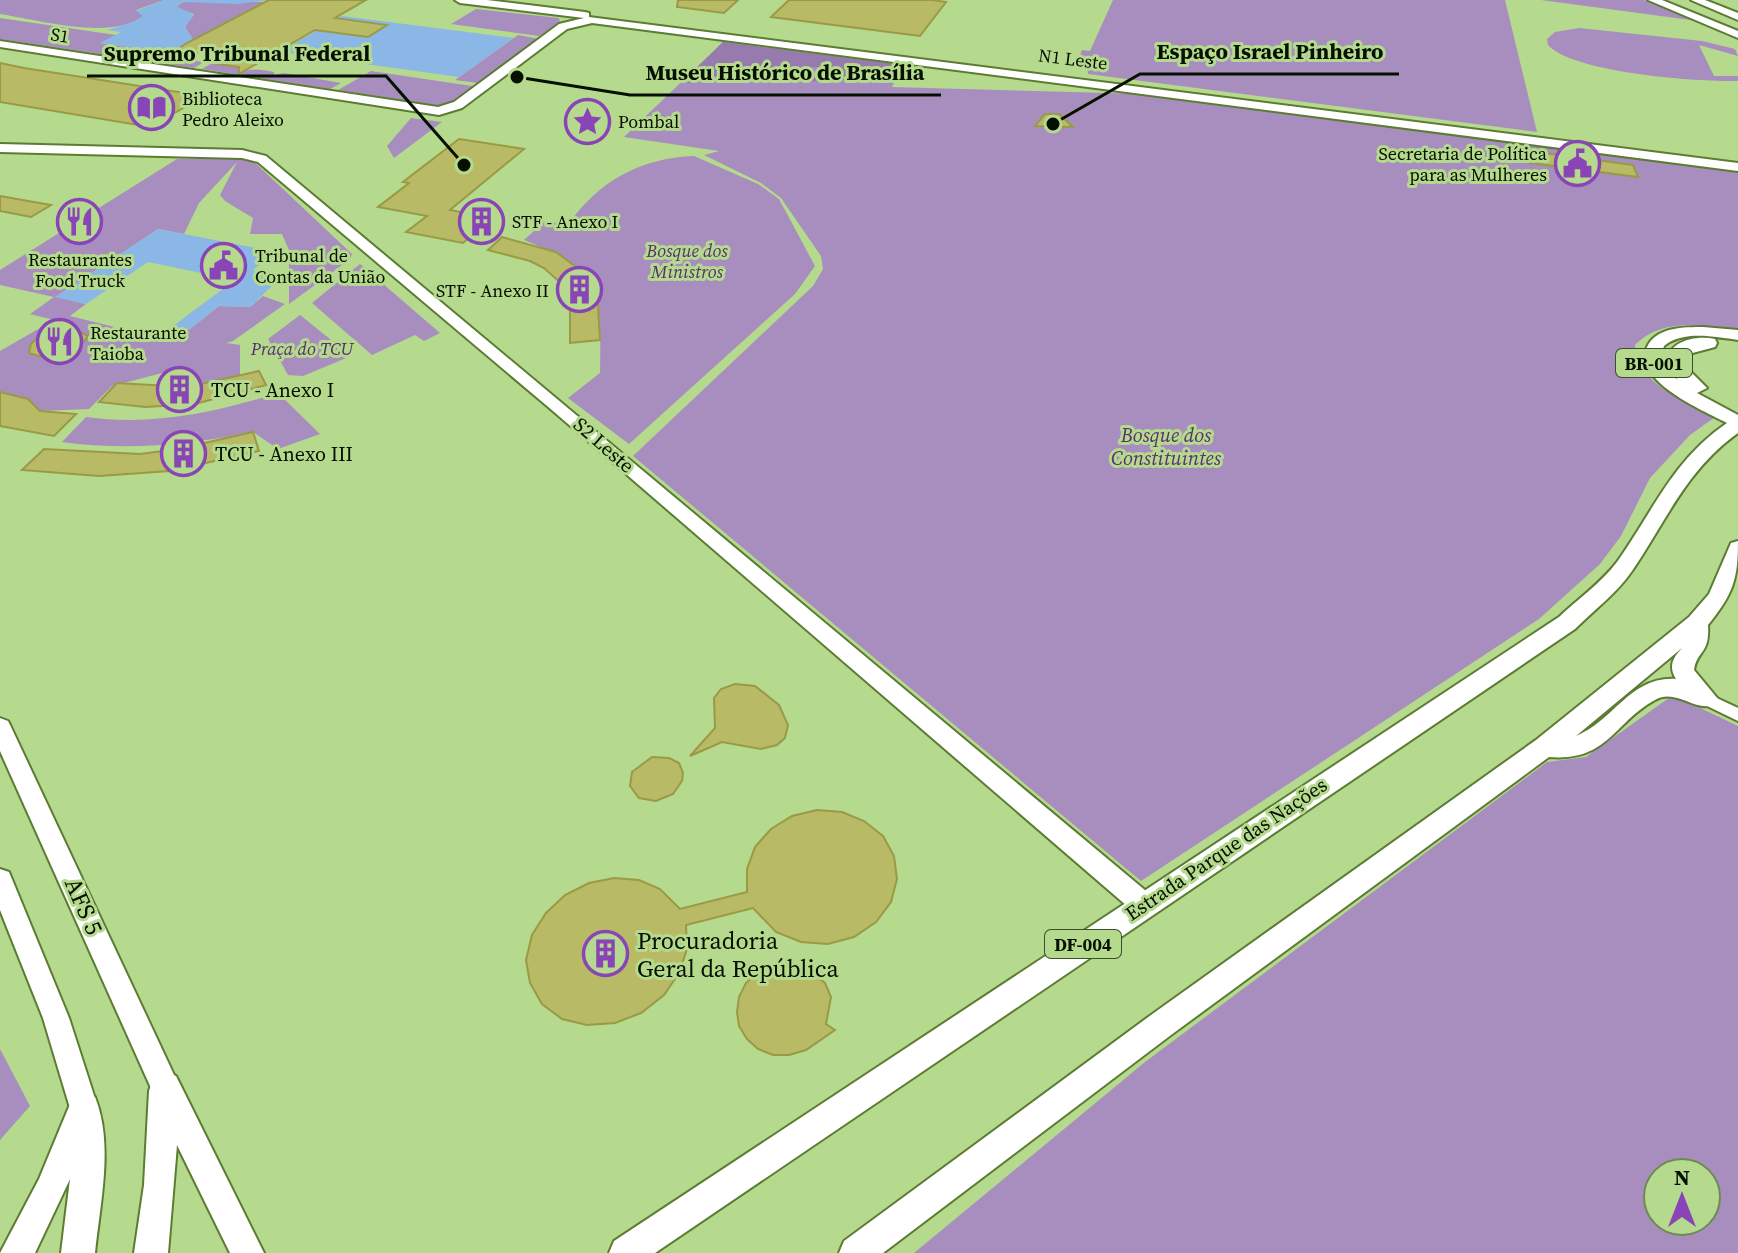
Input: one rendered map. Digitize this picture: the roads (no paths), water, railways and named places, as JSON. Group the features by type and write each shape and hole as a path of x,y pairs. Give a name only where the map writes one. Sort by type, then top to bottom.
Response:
{"highway":[{"name":"N1 Leste","path":"460,0 1738,165"},
{"path":"1653,0 1738,35"},
{"path":"1696,0 1738,20"},
{"path":"547,11 564,18 563,26"},
{"path":"1700,19 1719,24 1738,20"},
{"name":"N1 Leste","path":"563,26 592,20 1738,165"},
{"name":"S1","path":"0,44 378,104 445,111 458,105 563,26"},
{"name":"BR-001","path":"1733,426 1666,380 1655,367 1652,355 1654,346 1663,338 1679,333 1738,335"},
{"name":"BR-001","path":"1738,348 1706,343 1687,345 1676,352 1674,361 1677,370 1697,388 1738,410"},
{"name":"Estrada Parque das Nações","path":"626,1253 1567,623 1623,569 1674,483 1694,456 1733,426"},
{"path":"856,1253 918,1210 1161,1025 1545,747 1697,623 1728,593 1738,548"},
{"path":"1697,623 1698,644 1683,662 1683,672 1706,699"},
{"path":"1545,747 1570,748 1592,737 1656,687 1676,685 1706,699"},
{"path":"151,1253 160,1185 165,1087"},
{"path":"165,1087 247,1253"},
{"path":"17,1253 50,1190 84,1108"},
{"path":"78,1253 89,1156 84,1108"},
{"path":"883,1253 918,1210"}],"main road":[{"name":"S2 Leste","path":"0,148 242,154 262,159 519,373 1143,904"},
{"name":"AFS 5","path":"0,727 165,1087"},
{"path":"0,880 56,1018 84,1108"}],"street":[{"path":"1706,699 1738,715"}],"water":[{"path":"164,0 269,0 237,4 184,2 176,6 194,15 185,27 193,40 169,53 100,43 121,32 107,30 131,23 143,16 136,11"},
{"path":"342,16 514,38 459,77 279,52 325,26 327,32 368,37 386,26 346,20 330,23"},
{"path":"158,229 276,252 253,270 277,281 250,307 219,306 190,329 165,332 235,280 148,262 86,304 55,297"}],"place":[{"name":"Museu Histórico de Brasília","path":"517,77"},
{"name":"Biblioteca Pedro Aleixo","path":"151,108"},
{"name":"Pombal","path":"587,121"},
{"name":"Espaço Israel Pinheiro","path":"1053,124"},
{"name":"Secretaria de Política para as Mulheres","path":"1578,163"},
{"name":"Supremo Tribunal Federal","path":"464,165"},
{"name":"Restaurantes Food Truck","path":"80,221"},
{"name":"STF - Anexo I","path":"481,221"},
{"name":"Tribunal de Contas da União","path":"224,265"},
{"name":"STF - Anexo II","path":"580,290"},
{"name":"Restaurante Taioba","path":"59,342"},
{"name":"TCU - Anexo I","path":"180,390"},
{"name":"TCU - Anexo III","path":"184,454"},
{"name":"Procuradoria Geral da República","path":"606,954"}],"park label":[{"name":"Bosque dos Ministros","path":"687,260"},
{"name":"Praça do TCU","path":"302,348"},
{"name":"Bosque dos Constituintes","path":"1166,446"}]}
